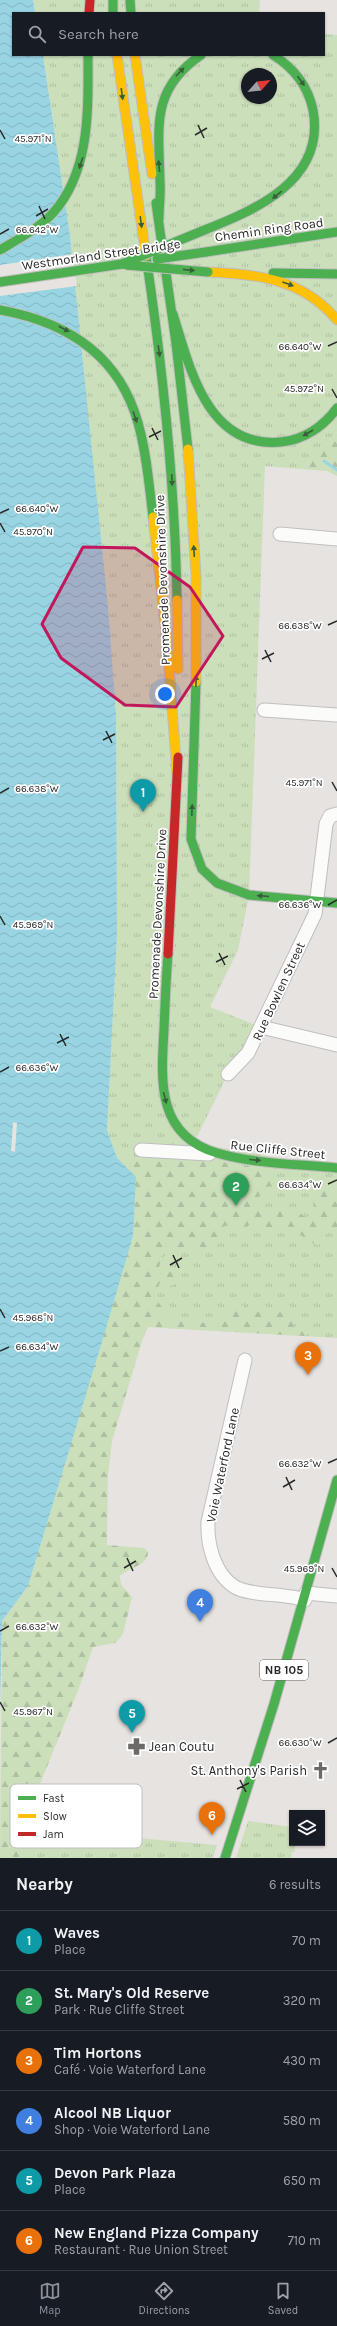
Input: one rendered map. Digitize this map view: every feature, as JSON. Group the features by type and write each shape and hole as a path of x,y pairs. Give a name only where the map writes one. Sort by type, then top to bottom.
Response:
{"main road":[{"path":"89,12 90,0"},
{"path":"113,0 113,12"},
{"path":"130,0 131,12"},
{"path":"0,250 38,227 54,212 66,196 81,164 88,125 88,56"},
{"name":"Promenade Devonshire Drive","path":"117,56 160,356 171,468 177,558 178,774 162,1086 167,1108 179,1128 194,1143 217,1154"},
{"path":"134,56 173,314 190,468 196,577 197,640 191,839 197,860 205,873 216,883 226,888 249,895 337,903"},
{"path":"159,219 160,178 156,142 158,120 165,94 176,75 191,61 199,56"},
{"path":"122,264 255,210 289,186 301,171 310,153 316,133 314,108 307,89 293,69 274,56"},
{"name":"Chemin Ring Road","path":"206,252 337,232"},
{"name":"Westmorland Street Bridge","path":"0,282 206,252"},
{"path":"122,264 208,272 337,274"},
{"path":"242,273 272,279 310,294 324,304 337,320"},
{"path":"0,310 25,314 47,320 75,335 99,355 118,378 130,402 141,432 156,536 169,654 178,774"},
{"path":"173,314 194,381 203,401 216,418 231,430 266,443 284,441 303,437 319,427 333,415 337,408"},
{"name":"Rue Cliffe Street","path":"217,1154 236,1159 337,1168"},
{"name":"NB 105","path":"225,1858 274,1704 306,1596 337,1480"}],"street":[{"path":"280,534 337,539"},
{"path":"264,710 337,715"},
{"name":"Rue Bowlen Street","path":"228,1074 248,1053 262,1027 315,914 326,824 334,815"},
{"path":"262,1027 337,1046"},
{"path":"141,1150 217,1154"},
{"name":"Voie Waterford Lane","path":"245,1360 208,1522 209,1543 224,1577 236,1588 295,1596 337,1596"}],"highlighted area":[{"path":"83,547 135,548 190,587 223,636 176,707 125,705 61,658 42,624"}],"green space":[{"path":"33,0 260,0 259,12 35,12"},
{"path":"325,34 337,35 337,432 301,469 265,466 249,895 238,950 210,1007 261,1027 228,1074 194,1143 337,1168 337,1338 164,1328 108,1322 133,1236 117,1158 107,1130 117,935 116,714 70,236 43,56 325,56"},
{"path":"337,432 337,476 327,471 301,469"},
{"path":"117,1158 208,1160 278,1171 276,1184 262,1188 259,1192 258,1206 261,1211 274,1216 277,1209 286,1206 309,1219 315,1215 312,1193 317,1188 330,1187 337,1190 337,1235 328,1228 322,1233 319,1245 309,1242 302,1235 292,1237 288,1225 280,1225 275,1236 267,1234 267,1228 257,1223 246,1226 242,1231 232,1225 219,1227 218,1238 211,1246 178,1249 161,1256 159,1269 160,1274 168,1271 177,1273 179,1282 170,1286 161,1280 154,1297 161,1306 168,1321 214,1323 242,1305 264,1314 284,1312 294,1317 295,1326 316,1328 305,1336 148,1327 142,1341 112,1441 108,1474 107,1540 107,1545 144,1548 148,1552 147,1557 142,1563 120,1576 122,1586 132,1597 123,1634 115,1643 93,1647 79,1688 40,1784 10,1784 10,1848 21,1848 21,1858 0,1858 2,1621 28,1586 133,1236 136,1177"},
{"path":"248,1821 289,1827 289,1846 295,1846 295,1852 292,1852 291,1858 236,1858"},
{"path":"142,1838 217,1845 213,1858 21,1858 21,1848 142,1848"}],"water":[{"path":"0,0 33,0 35,12 12,12 12,56 43,56 70,236 108,607 116,714 117,935 107,1130 117,1158 136,1177 133,1236 104,1335 28,1586 2,1621 0,1713","holes":["13,1122 17,1123 15,1152 11,1151"]}],"pier":[{"path":"73,254 77,286 0,296 0,265"}],"waterway":[{"path":"324,461 337,470"}],"traffic: fast":[{"path":"113,0 113,12"},
{"path":"130,0 131,12"},
{"path":"0,250 28,233 47,219 65,196 74,178 81,158 85,138 88,96 88,56"},
{"path":"159,219 159,127 161,111 165,96 173,82 185,68 200,56"},
{"path":"202,231 244,213 283,189 298,174 309,155 314,134 311,101 299,78 281,60 275,56"},
{"path":"156,203 176,343 188,449"},
{"path":"122,264 202,231"},
{"path":"206,252 337,232"},
{"path":"157,259 206,252"},
{"path":"146,256 158,342 171,471 177,600"},
{"path":"0,282 122,264"},
{"path":"126,265 208,272"},
{"path":"273,273 337,274"},
{"path":"0,310 47,323 68,333 87,346 118,378 129,399 138,423 144,446 153,517"},
{"path":"173,314 195,380 206,401 219,419 235,433 256,441 289,441 313,431 326,421 337,408"},
{"path":"196,682 191,839 202,869 217,883 249,895 337,903"},
{"path":"168,954 162,1068 163,1086 166,1104 173,1119 183,1133 197,1145 231,1157 261,1162 337,1168"},
{"path":"225,1858 274,1704 337,1480"}],"traffic: slow":[{"path":"117,56 146,256"},
{"path":"135,56 152,174"},
{"path":"208,272 262,277 278,281 310,295 324,306 337,320"},
{"path":"188,449 196,576 196,682"},
{"path":"153,517 167,640 177,774"},
{"path":"177,600 178,669"}],"traffic: jam":[{"path":"89,12 90,0"},
{"path":"168,954 178,757"}],"place":[{"name":"Waves","path":"143,812"},
{"name":"St. Mary's Old Reserve","path":"236,1206"},
{"name":"Tim Hortons","path":"308,1375"},
{"name":"Alcool NB Liquor","path":"200,1622"},
{"name":"Devon Park Plaza","path":"132,1733"},
{"name":"Jean Coutu","path":"136,1746"},
{"name":"St. Anthony's Parish","path":"320,1770"},
{"name":"New England Pizza Company","path":"212,1835"}]}
